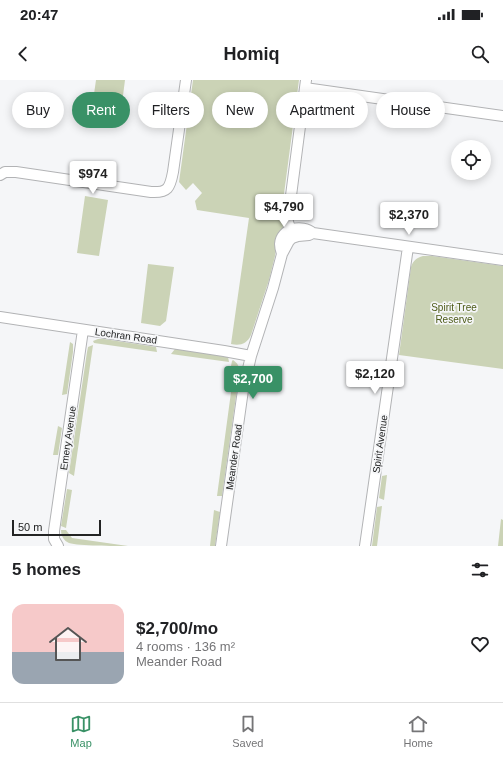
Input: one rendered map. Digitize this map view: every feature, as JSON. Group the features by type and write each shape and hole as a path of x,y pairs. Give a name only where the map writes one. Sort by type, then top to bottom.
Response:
{"street":[{"path":"0,175 4,172 16,172 151,192 163,192 171,183 186,80"},
{"path":"503,116 306,84 287,218 294,233 309,235 313,233 503,260"},
{"name":"Meander Road","path":"221,546 246,377 282,254 280,244 281,238 284,234 294,233"},
{"name":"Spirit Avenue","path":"365,546 408,247"},
{"name":"Lochran Road","path":"0,317 224,350 251,356"},
{"name":"Emery Avenue","path":"58,546 54,539 54,531 83,330"}],"green space":[{"path":"96,80 125,80 123,92 94,92"},
{"path":"193,80 299,80 297,92 276,92 276,128 293,128 282,209 285,225 279,233 269,280 251,335 245,342 237,345 231,344 249,218 197,210 195,201 202,193 193,183 186,190 179,182 186,128 204,128 204,92 191,92"},
{"path":"85,196 108,200 99,256 77,253"},
{"name":"Spirit Tree Reserve","path":"423,256 503,266 503,369 399,355 411,267 415,260"},
{"path":"148,264 174,267 166,321 160,326 141,323"},
{"path":"98,339 156,347 157,352 94,343 93,341"},
{"path":"70,342 73,344 73,352 67,394 62,395"},
{"path":"93,345 74,476 69,473 87,352 88,347"},
{"path":"175,349 228,357 229,362 171,354"},
{"path":"233,360 239,366 239,375 222,496 217,496 234,370 231,366"},
{"path":"58,426 62,428 58,455 53,455"},
{"path":"387,475 384,500 379,498 382,476"},
{"path":"67,489 72,490 66,528 61,526"},
{"path":"382,506 377,546 372,546 377,507"},
{"path":"214,510 220,512 215,546 210,546"},
{"path":"501,519 503,520 503,546 498,546"},
{"path":"61,530 66,530 72,538 128,546 69,543 63,538"}]}
